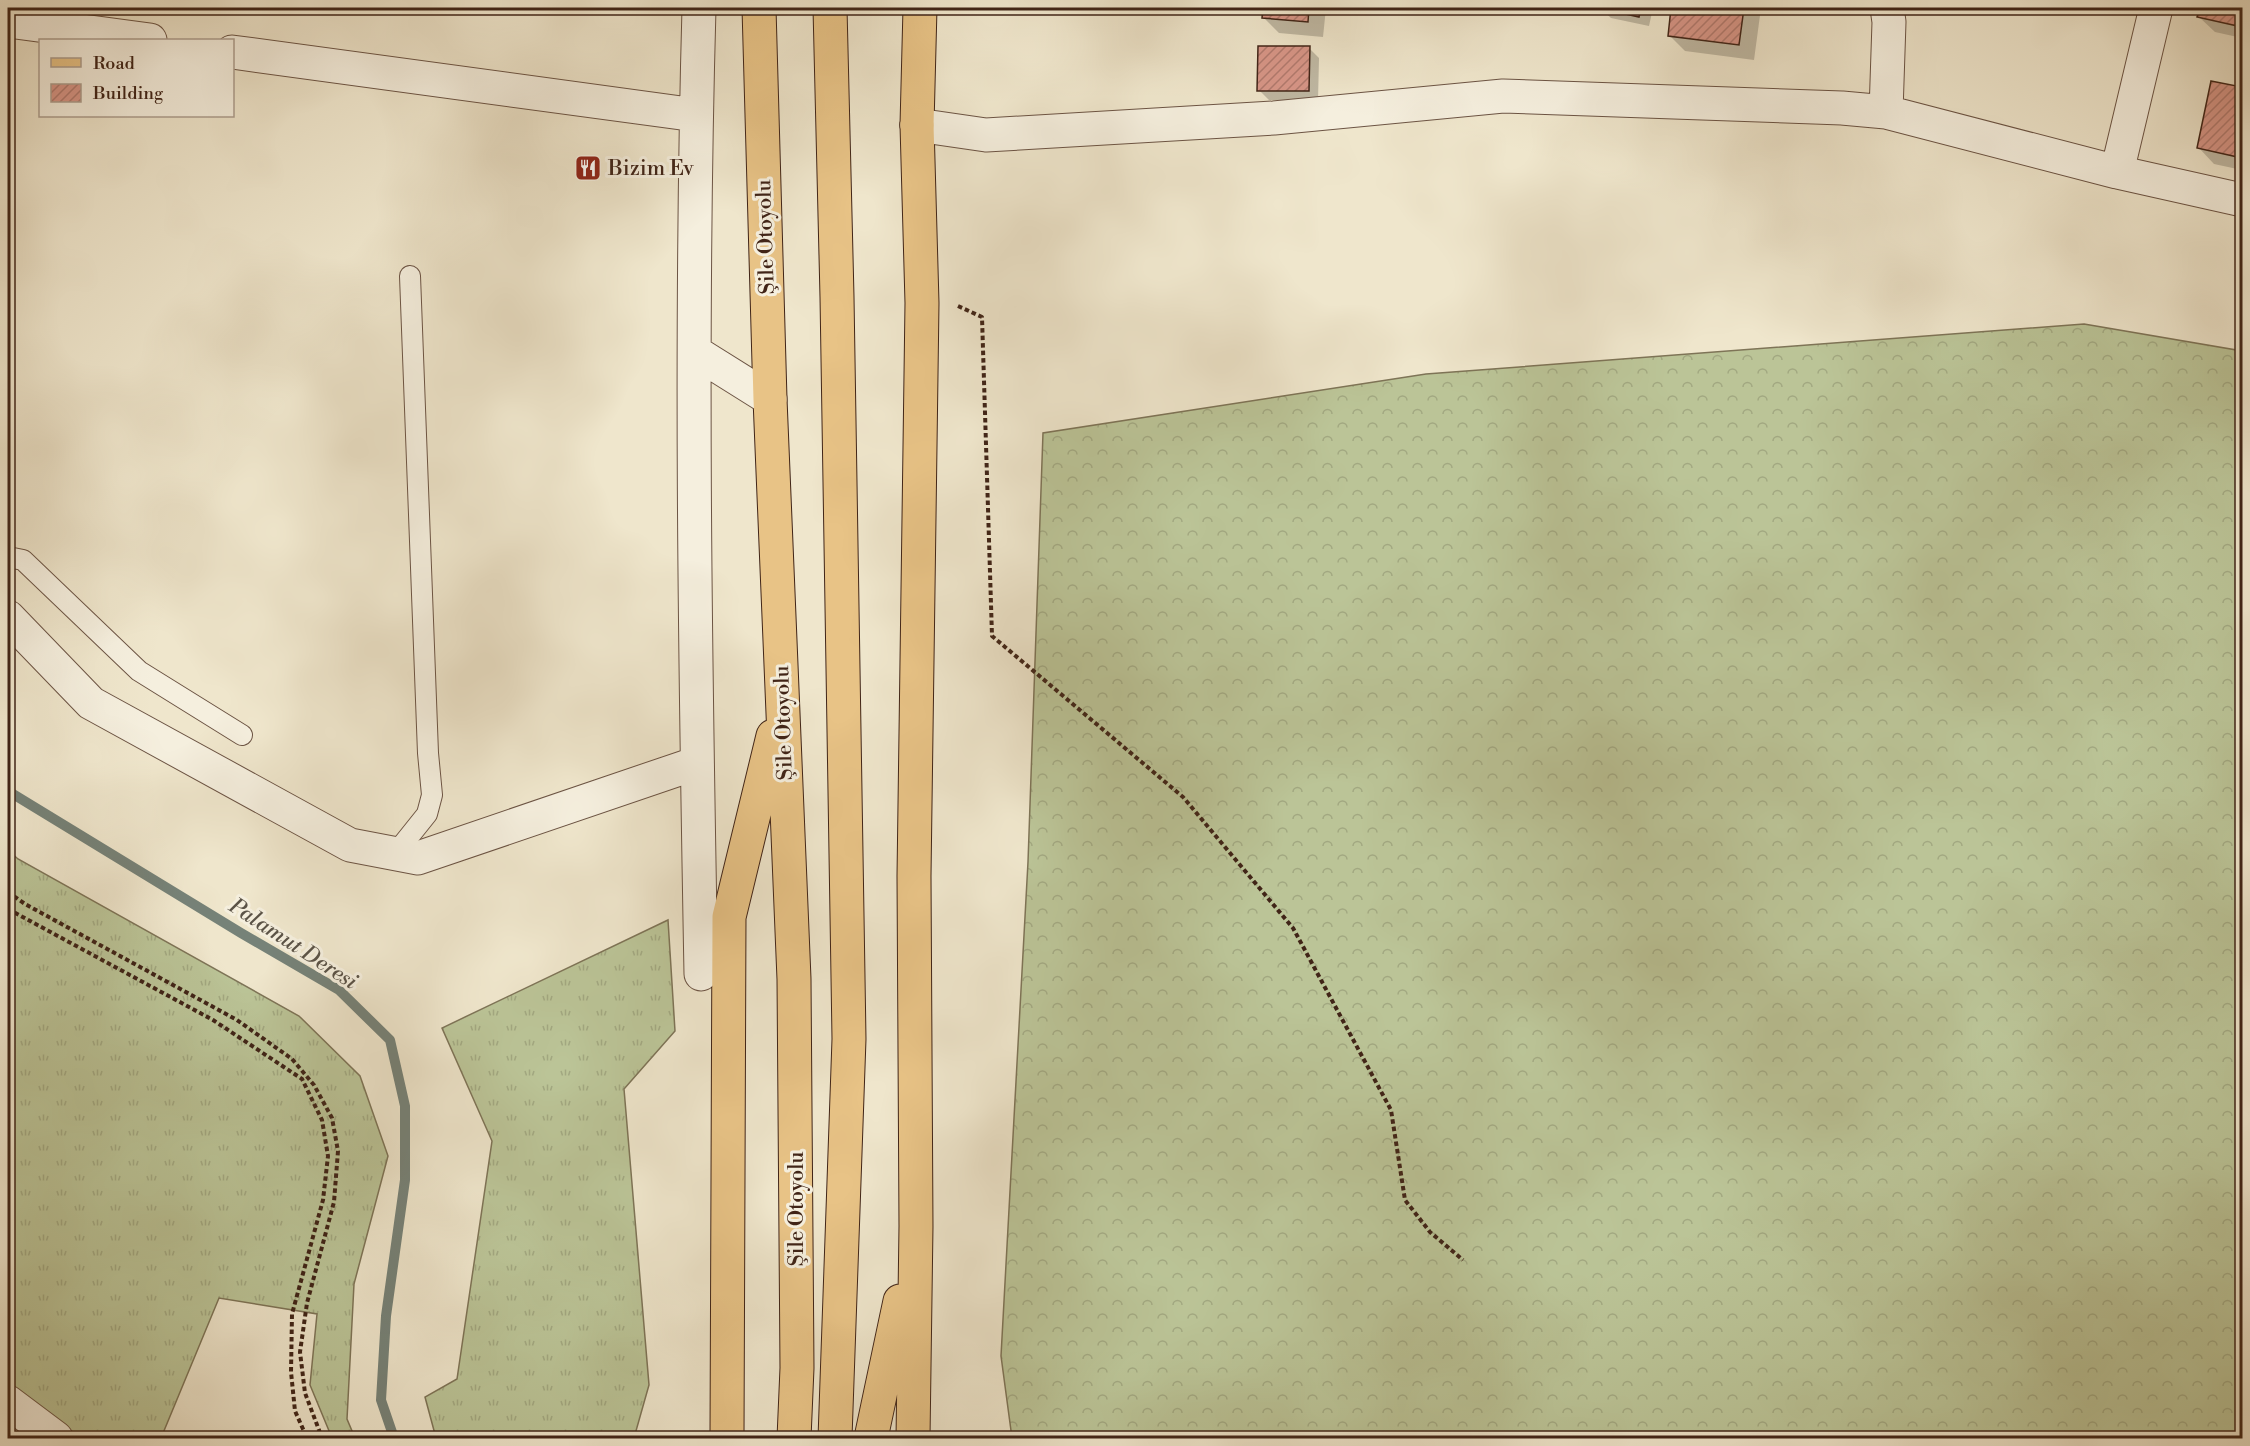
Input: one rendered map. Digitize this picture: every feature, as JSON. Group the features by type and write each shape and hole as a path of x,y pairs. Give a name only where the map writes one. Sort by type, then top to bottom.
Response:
{"main road":[{"name":"Şile Otoyolu","path":"759,8 770,399 794,979 797,1356 794,1438"},
{"path":"831,8 849,1039 835,1438"},
{"path":"913,1438 916,1226 914,876 921,291 917,125 920,8"},
{"path":"728,1438 729,917 783,700"},
{"path":"871,1438 916,1226"}],"street":[{"path":"699,8 696,115 696,352 700,974"},
{"path":"1886,112 1889,22 1887,8"},
{"path":"2117,172 2156,8"},
{"path":"8,21 143,39"},
{"path":"234,52 696,115"},
{"path":"917,125 986,135 1274,118 1503,96 1842,108 1886,112 2117,172 2242,200"},
{"path":"696,352 770,399"},
{"path":"8,617 91,703 350,845 418,858 697,764"},
{"path":"8,1402 56,1438"}],"lane":[{"path":"395,854 427,814 432,795 428,753 410,276"},
{"path":"8,557 23,560 139,671 242,735"}],"path":[{"path":"921,291 982,316 992,636 1183,797 1293,928 1391,1110 1405,1200 1430,1233 1463,1260"},
{"path":"8,892 25,904 237,1020 292,1059 314,1085 332,1118 338,1151 334,1202 307,1303 300,1352 305,1393 322,1438"},
{"path":"8,909 213,1020 302,1079 322,1120 328,1156 323,1200 292,1314 291,1372 295,1412 307,1438"}],"green space":[{"path":"2084,324 2242,351 2242,1438 1012,1438 1001,1356 1028,862 1043,433 1426,374"},
{"path":"8,850 18,859 299,1016 360,1076 388,1156 354,1284 347,1419 355,1438 332,1438 310,1385 317,1314 219,1298 161,1438 82,1438 8,1387"},
{"path":"668,920 675,1031 624,1089 649,1385 634,1438 436,1438 425,1397 457,1379 492,1141 442,1028"}],"building":[{"path":"1263,8 1309,8 1308,22 1262,18"},
{"path":"1599,8 1641,8 1639,17"},
{"path":"1671,8 1744,8 1739,45 1668,36"},
{"path":"2200,8 2242,8 2242,27 2197,17"},
{"path":"1258,46 1310,46 1309,91 1257,91"},
{"path":"2211,81 2242,87 2242,158 2197,148"}],"waterway":[{"name":"Palamut Deresi","path":"8,791 339,990 390,1040 405,1106 405,1180 386,1316 381,1400 394,1438"}],"place":[{"name":"Bizim Ev","path":"588,168"}]}
